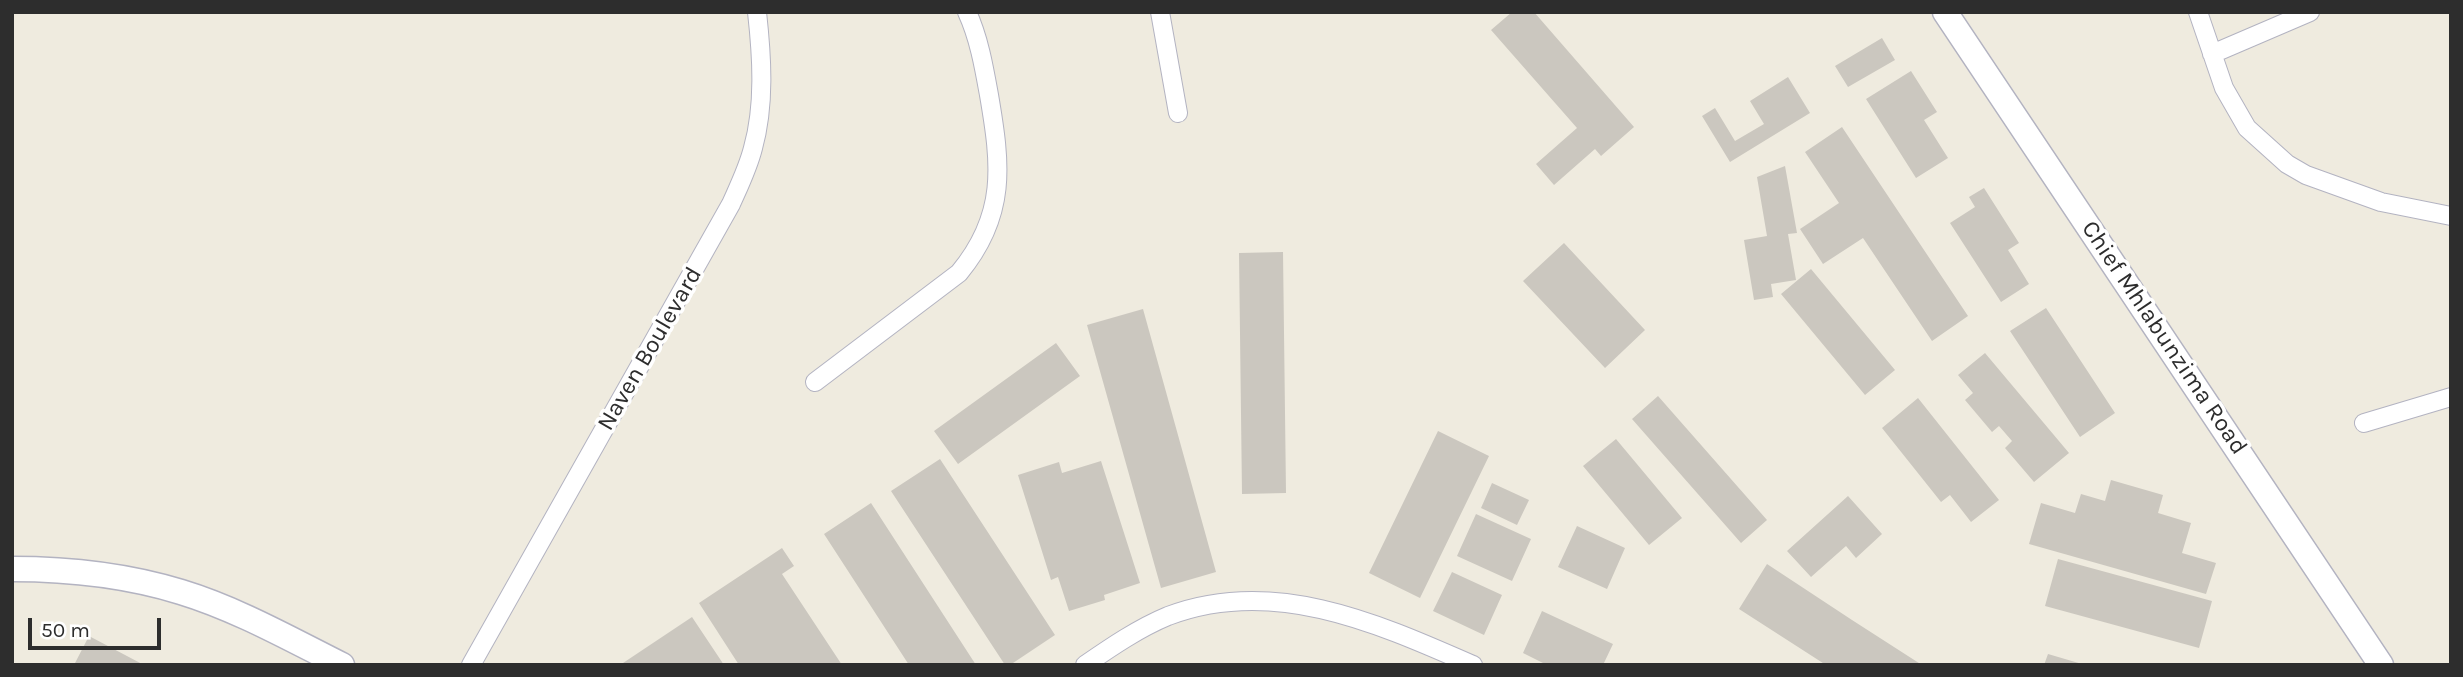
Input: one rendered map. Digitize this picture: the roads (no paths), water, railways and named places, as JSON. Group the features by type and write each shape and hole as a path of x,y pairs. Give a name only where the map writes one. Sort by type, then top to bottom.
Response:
{"main road":[{"name":"Chief Mhlabunzima Road","path":"1945,12 2381,665"},
{"path":"12,569 50,569 100,574 143,581 183,592 260,624 342,665"}],"street":[{"name":"Naven Boulevard","path":"471,665 732,204 753,147 759,119 760,44 757,12"},
{"path":"815,382 952,279 970,260 984,234 995,204 999,162 982,56 967,12"},
{"path":"1160,12 1178,113"},
{"path":"2198,12 2224,88 2247,128 2287,164 2306,175 2381,202 2451,216"},
{"path":"2212,54 2310,12"},
{"path":"2364,423 2451,397"},
{"path":"1085,665 1167,617 1216,604 1260,600 1319,607 1355,617 1473,665"}]}
